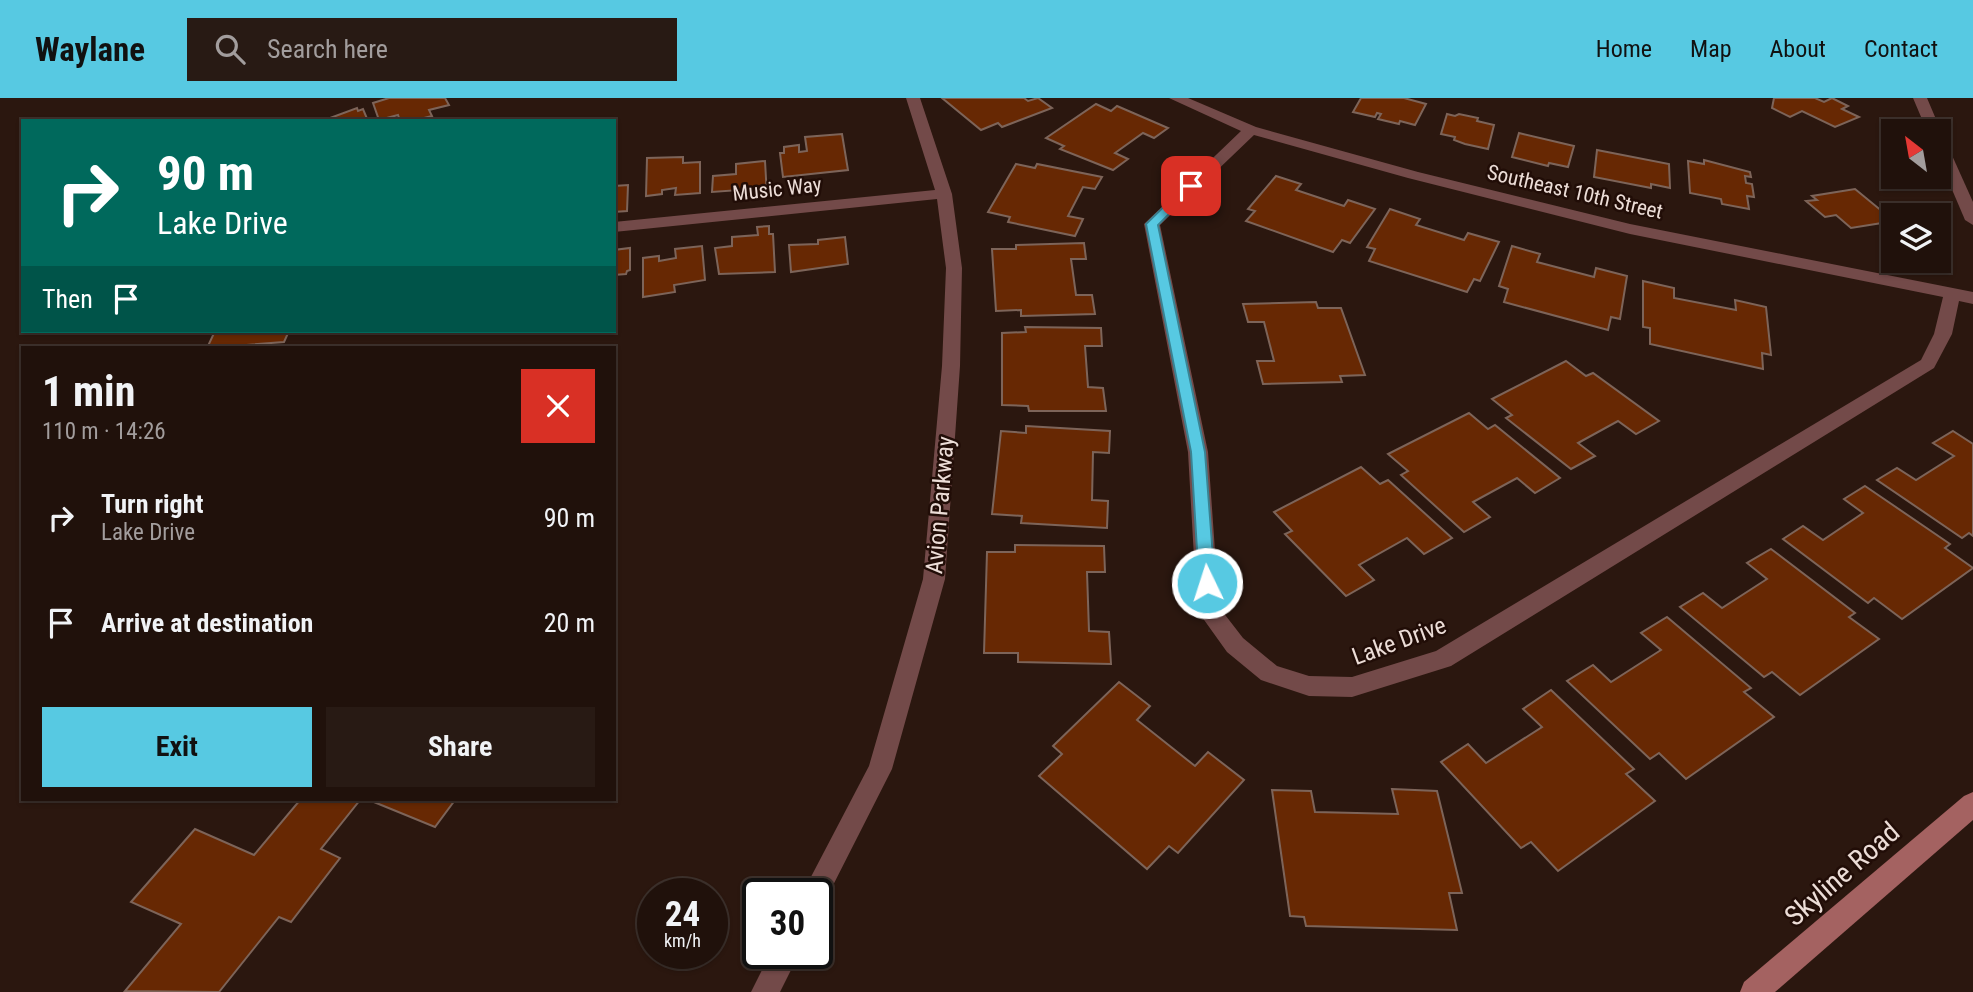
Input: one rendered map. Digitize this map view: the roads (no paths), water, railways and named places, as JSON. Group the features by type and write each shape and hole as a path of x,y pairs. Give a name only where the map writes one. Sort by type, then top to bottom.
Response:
{"street":[{"name":"Avion Parkway","path":"823,878 880,769 934,579 951,366 954,268 944,194 913,98"},
{"name":"Southeast 10th Street","path":"1176,98 1251,130 1413,175 1630,229 1973,298"},
{"path":"1920,98 1929,119"},
{"name":"Lake Drive","path":"1251,130 1152,224 1198,452 1208,610 1235,645 1269,673 1309,686 1352,687 1443,659 1917,371 1928,363 1943,334 1952,294"},
{"path":"1951,170 1973,220"},
{"name":"Music Way","path":"616,227 944,194"},
{"name":"Skyline Road","path":"1754,992 1973,804"},
{"path":"765,992 777,969"}]}
